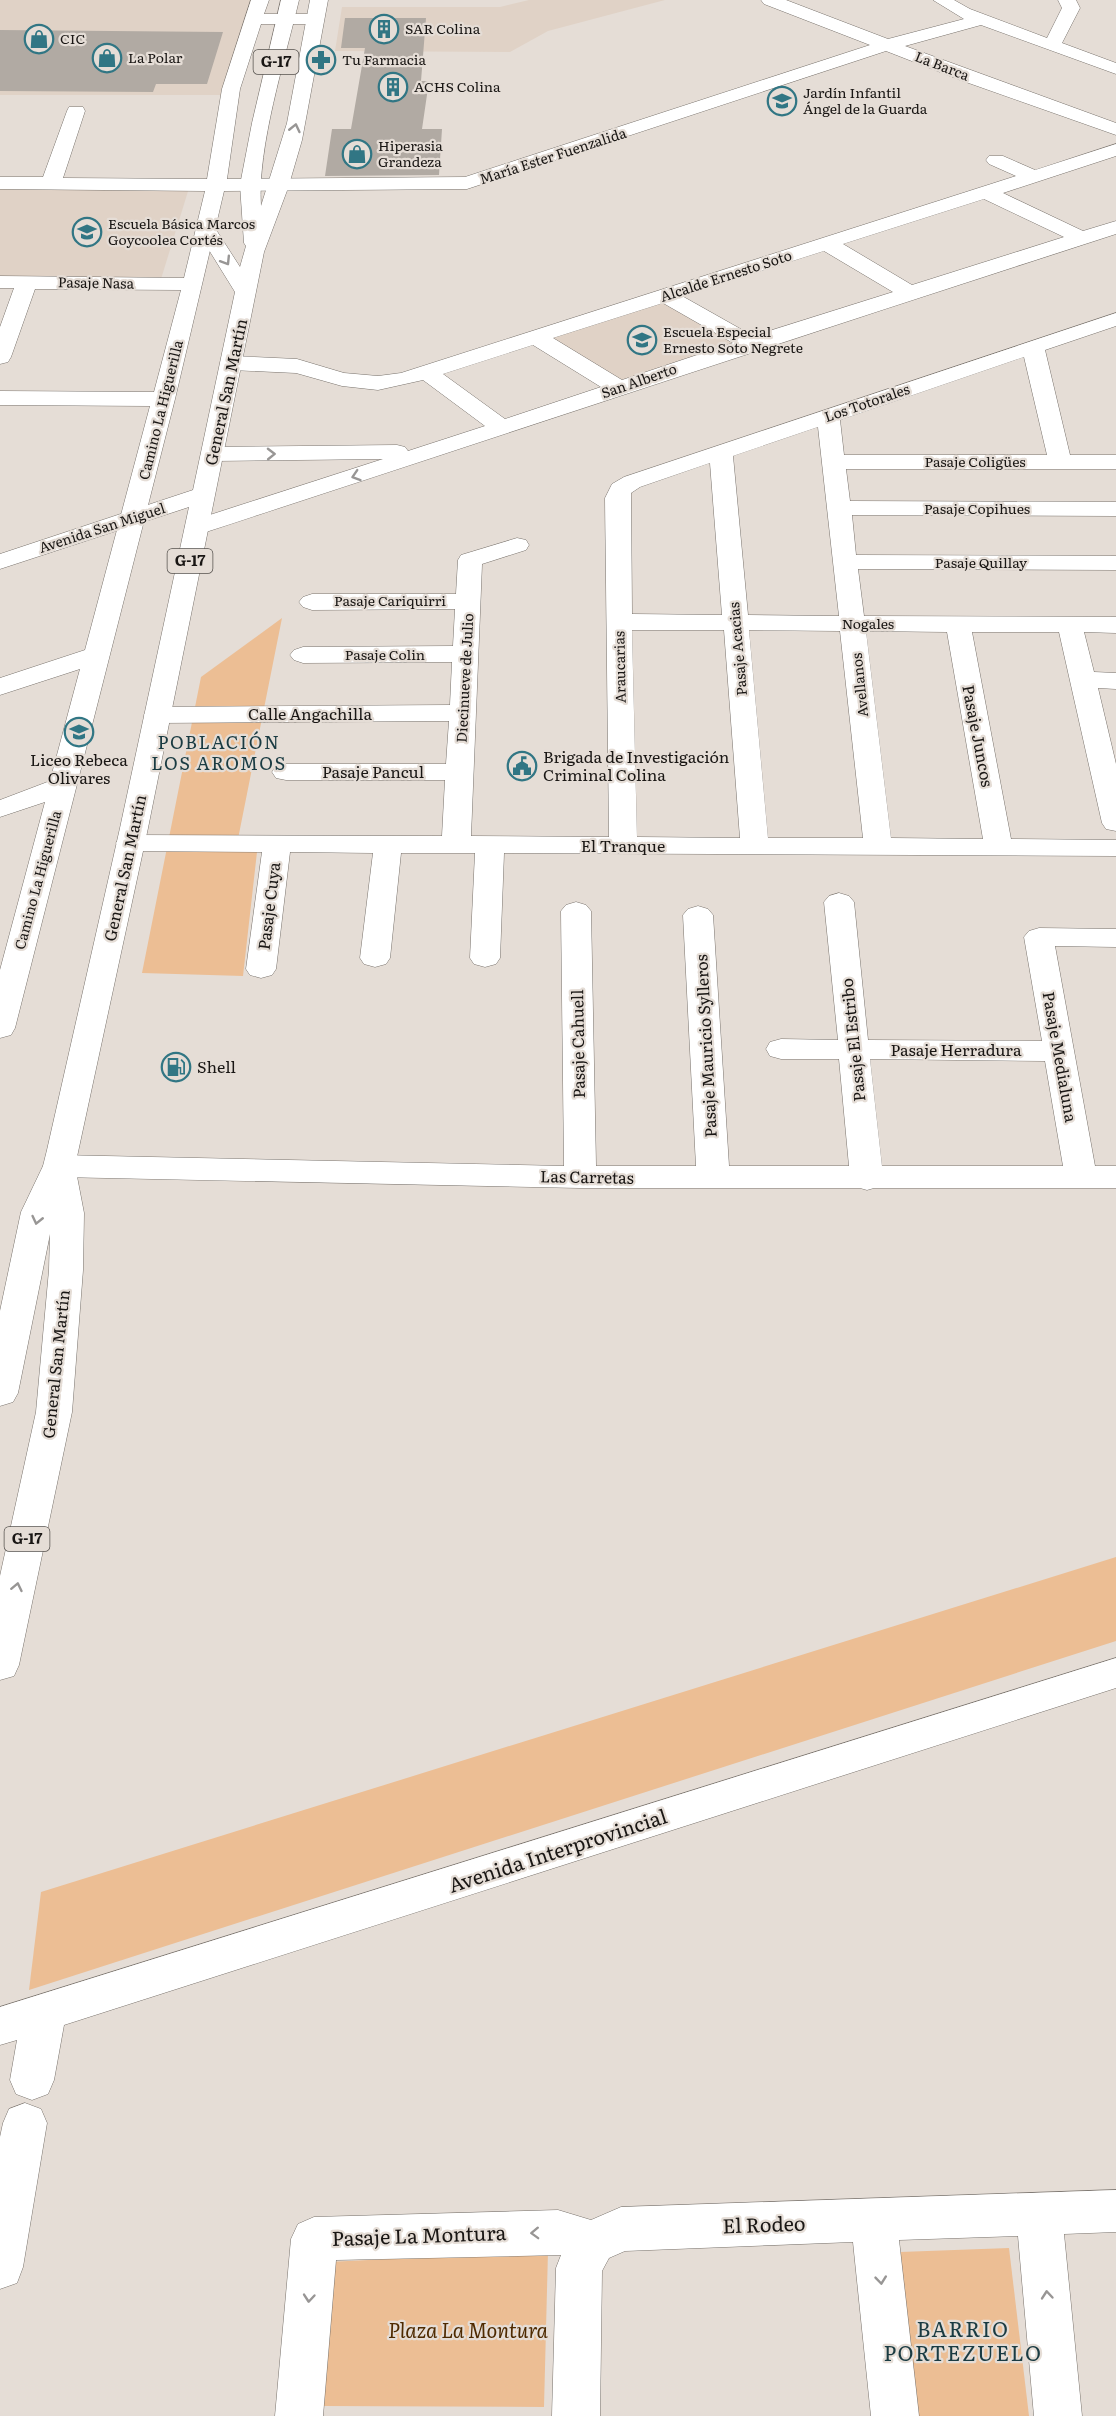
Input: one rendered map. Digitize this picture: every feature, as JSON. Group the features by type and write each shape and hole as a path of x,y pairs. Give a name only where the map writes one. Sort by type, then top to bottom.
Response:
{"street":[{"name":"General San Martín","path":"254,252 250,185 261,123 290,0"},
{"name":"General San Martín","path":"0,1393 38,1212 59,1166 213,454 254,252 280,184 296,123 313,19 319,0"},
{"name":"La Barca","path":"770,0 1116,129"},
{"path":"942,0 951,7 981,20 1116,69"},
{"path":"1052,46 1071,8 1067,0"},
{"path":"257,10 286,19 313,19"},
{"name":"Camino La Higuerilla","path":"0,1028 193,284 216,184 231,89 257,10"},
{"name":"María Ester Fuenzalida","path":"0,183 250,185 467,183 887,45 981,20"},
{"path":"51,183 76,111"},
{"name":"Alcalde Ernesto Soto","path":"232,363 297,366 342,379 378,383 405,379 1116,150"},
{"path":"996,160 1035,177"},
{"path":"988,193 1084,237 1109,251"},
{"name":"San Alberto","path":"197,526 503,428 910,292 1116,227"},
{"path":"206,229 247,294"},
{"path":"826,243 910,292"},
{"name":"Pasaje Nasa","path":"0,282 193,284"},
{"path":"0,357 27,283"},
{"path":"666,296 751,344"},
{"name":"Los Totorales","path":"620,489 632,482 1116,319"},
{"path":"536,337 618,388"},
{"path":"1033,347 1060,462"},
{"path":"426,372 503,428"},
{"path":"0,399 164,399"},
{"name":"Avellanos","path":"828,416 878,847"},
{"path":"213,454 432,451"},
{"name":"Pasaje Acacias","path":"721,452 755,847"},
{"name":"Pasaje Coligües","path":"834,462 1116,462"},
{"name":"Araucarias","path":"620,489 617,498 623,846"},
{"name":"Avenida San Miguel","path":"0,562 204,494"},
{"name":"Pasaje Copihues","path":"839,508 1116,509"},
{"name":"Diecinueve de Julio","path":"456,845 470,560 517,545"},
{"name":"Pasaje Quillay","path":"845,562 1116,563"},
{"name":"Pasaje Cariquirri","path":"312,602 468,601"},
{"name":"Nogales","path":"620,622 1116,625"},
{"name":"Pasaje Juncos","path":"958,624 999,848"},
{"path":"1070,625 1083,680 1107,744 1116,822"},
{"name":"Pasaje Colin","path":"303,655 466,654"},
{"path":"0,687 96,655"},
{"path":"1083,680 1116,681"},
{"name":"Calle Angachilla","path":"157,715 463,713"},
{"name":"Pasaje Pancul","path":"286,772 460,772"},
{"path":"0,809 63,786"},
{"name":"El Tranque","path":"130,843 1116,848"},
{"name":"Pasaje Cuya","path":"261,969 277,844"},
{"path":"375,958 388,845"},
{"path":"485,958 490,845"},
{"name":"Pasaje El Estribo","path":"839,902 867,1179"},
{"name":"Pasaje Cahuell","path":"576,911 580,1177"},
{"name":"Pasaje Mauricio Sylleros","path":"698,915 713,1178"},
{"name":"Pasaje Medialuna","path":"1081,1177 1039,937 1116,938"},
{"name":"Pasaje Herradura","path":"781,1049 1059,1051"},
{"name":"General San Martín","path":"0,1665 54,1412 66,1270 67,1213 59,1166"},
{"name":"Las Carretas","path":"59,1166 580,1177 867,1179 1116,1177"},
{"name":"Avenida Interprovincial","path":"0,2026 44,2014 1116,1673"},
{"path":"32,2080 44,2014"},
{"path":"0,2267 25,2123"},
{"name":"El Rodeo","path":"592,2242 621,2229 1116,2211"},
{"path":"1039,2215 1058,2416"},
{"path":"874,2221 895,2416"},
{"name":"Pasaje La Montura","path":"299,2416 314,2240 558,2232 592,2242"},
{"path":"576,2416 579,2268 592,2242"}],"shaded area":[{"path":"0,0 253,0 229,95 0,95"},
{"path":"529,0 665,0 548,31 510,52 335,51 342,7 500,7"},
{"name":"Escuela Básica Marcos Goycoolea Cortés","path":"0,186 189,188 161,279 0,277"},
{"name":"Escuela Especial Ernesto Soto Negrete","path":"664,300 739,343 619,382 546,337"}],"green space":[{"path":"282,618 236,849 257,852 243,976 142,973 201,677"},
{"path":"1116,1557 1116,1641 29,1990 41,1892"},
{"path":"1009,2248 1029,2416 914,2416 900,2252"},
{"name":"Plaza La Montura","path":"548,2251 544,2407 321,2406 328,2262"}],"building":[{"path":"345,18 426,18 421,81 429,81 422,129 442,129 439,175 325,176 332,129 351,129 365,48 341,48"},
{"name":"La Polar","path":"0,30 223,32 207,84 156,84 153,92 0,91"}],"place":[{"name":"SAR Colina","path":"384,29"},
{"name":"CIC","path":"39,39"},
{"name":"La Polar","path":"107,58"},
{"name":"Tu Farmacia","path":"321,60"},
{"name":"ACHS Colina","path":"393,87"},
{"name":"Jardín Infantil Ángel de la Guarda","path":"782,101"},
{"name":"Hiperasia Grandeza","path":"357,154"},
{"name":"Escuela Básica Marcos Goycoolea Cortés","path":"87,232"},
{"name":"Escuela Especial Ernesto Soto Negrete","path":"642,340"},
{"name":"Liceo Rebeca Olivares","path":"79,732"},
{"name":"Brigada de Investigación Criminal Colina","path":"522,766"},
{"name":"Shell","path":"176,1067"}],"district":[{"name":"POBLACIÓN LOS AROMOS","path":"219,753"},
{"name":"BARRIO PORTEZUELO","path":"963,2342"}]}
